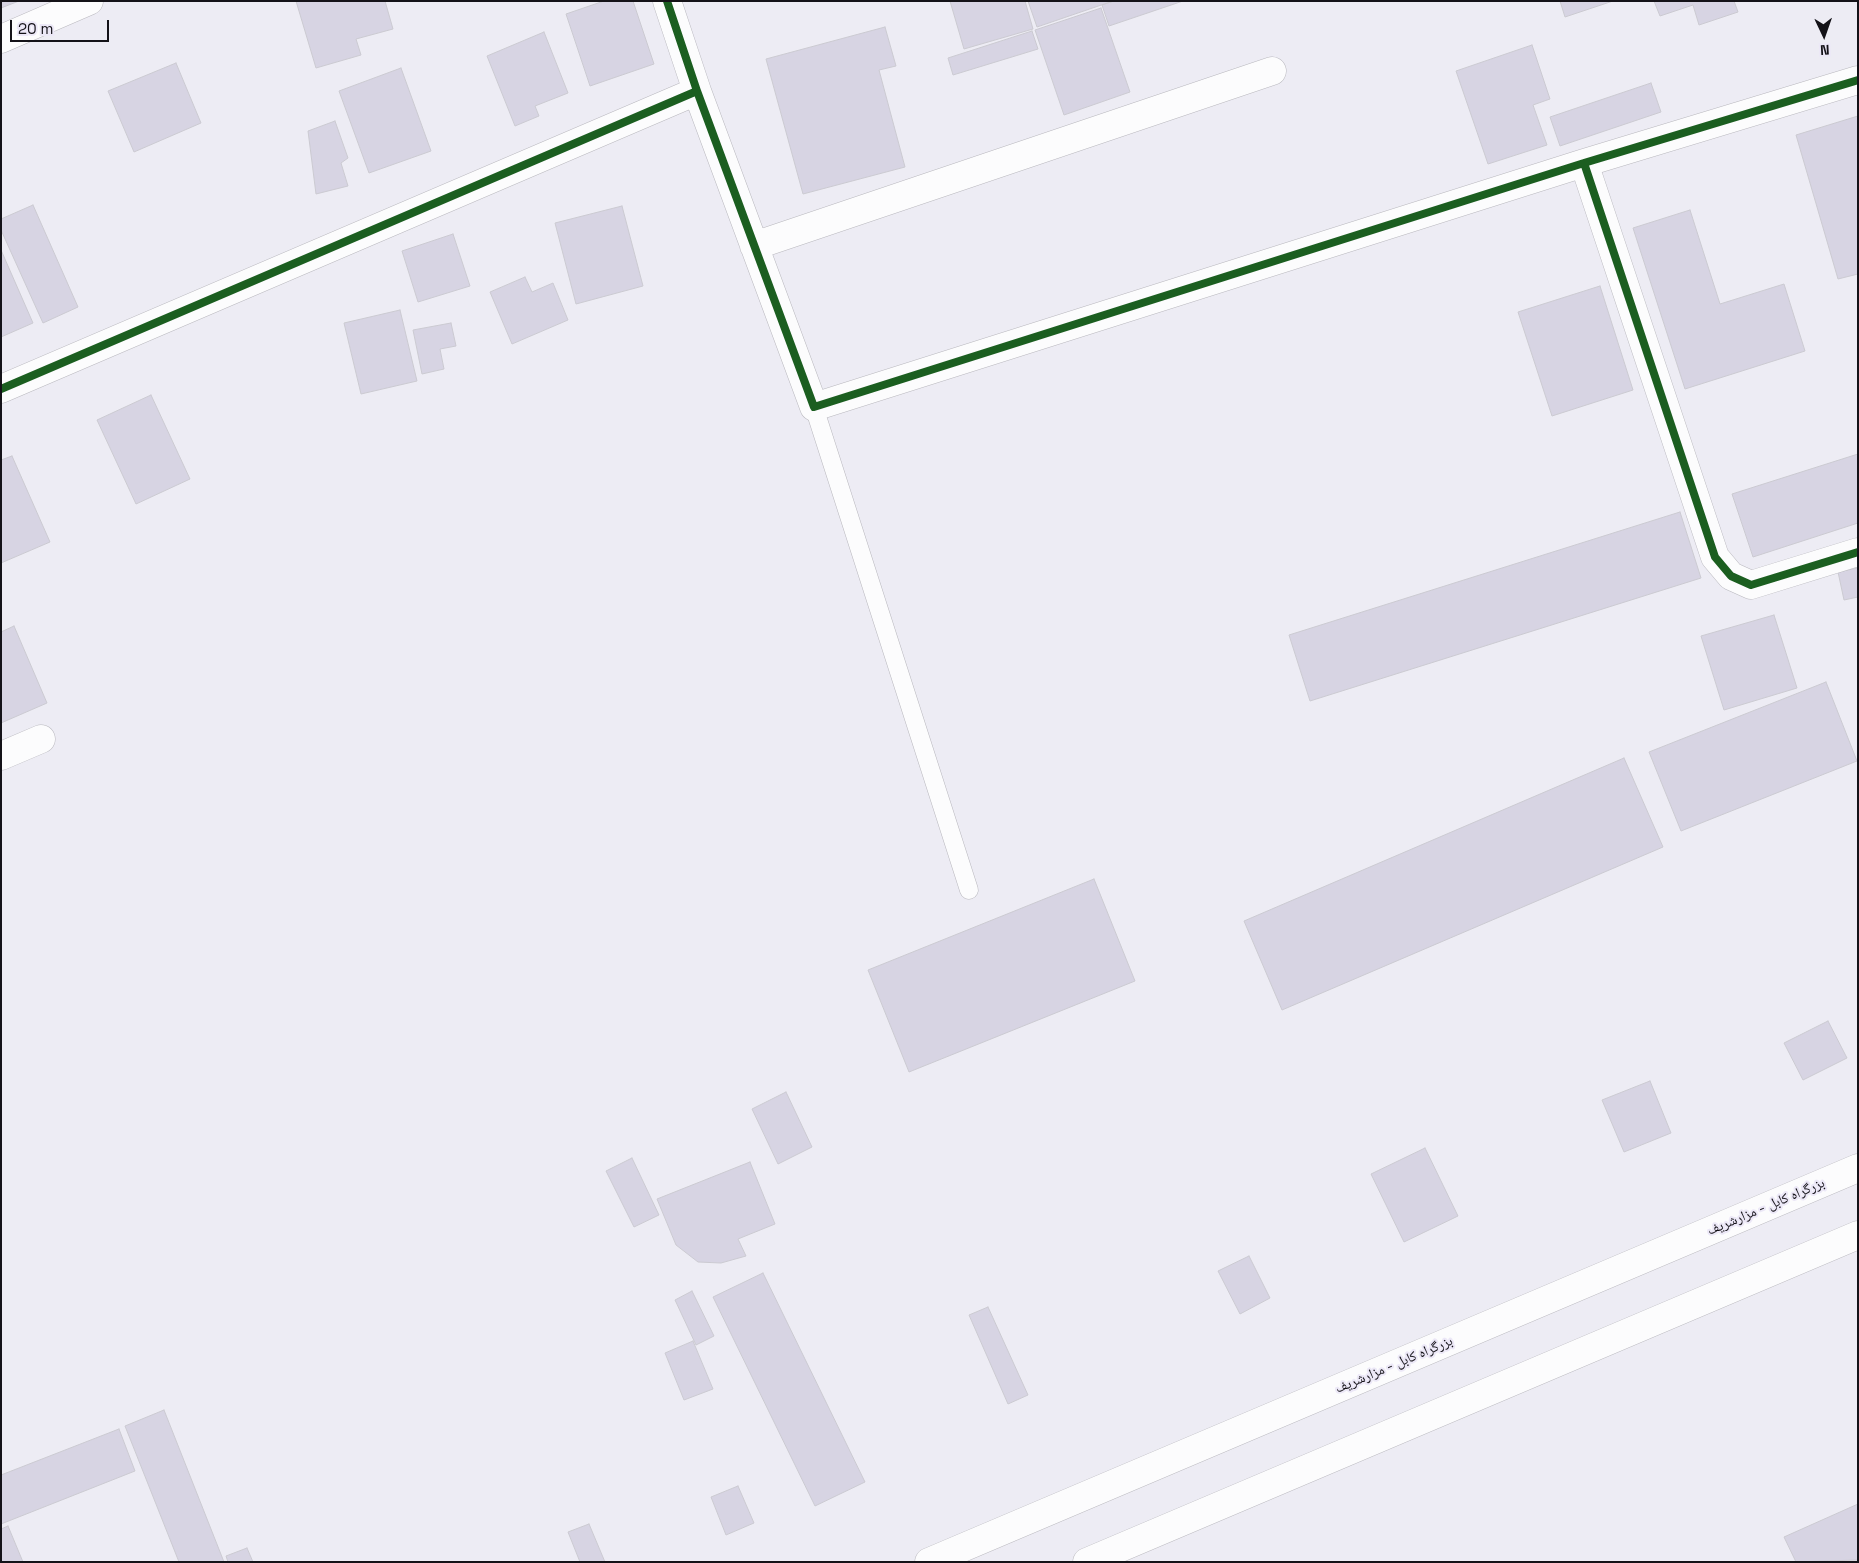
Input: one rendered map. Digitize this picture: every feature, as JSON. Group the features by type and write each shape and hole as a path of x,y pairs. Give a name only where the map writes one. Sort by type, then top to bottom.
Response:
{"main road":[{"path":"1,38 89,1"},
{"path":"667,1 697,91 814,407 1584,163 1858,80"},
{"path":"754,246 1272,71"},
{"path":"1,389 697,91"},
{"path":"1584,163 1715,557 1730,576 1751,585 1858,552"},
{"path":"1,756 41,739"},
{"name":"بزرگراه کابل - مزارشریف","path":"929,1562 1858,1168"},
{"path":"1088,1562 1858,1234"}],"lane":[{"path":"814,407 969,890"}],"building":[{"path":"1,1 19,1 1,8"},
{"path":"296,1 385,1 393,29 356,39 361,55 316,68"},
{"path":"604,1 633,1 654,64 590,86 566,14"},
{"path":"950,1 1025,1 1033,29 964,49"},
{"path":"1028,1 1113,1 1037,27"},
{"path":"1114,1 1183,1 1109,26 1102,5"},
{"path":"1560,1 1613,1 1565,17"},
{"path":"1654,1 1734,1 1738,12 1699,25 1693,5 1660,16"},
{"path":"1101,8 1130,92 1064,115 1035,30"},
{"path":"885,27 896,66 879,70 905,167 803,194 766,59"},
{"path":"1032,31 1038,49 953,75 948,58"},
{"path":"544,32 568,93 535,106 539,116 515,126 487,56"},
{"path":"1532,45 1550,99 1533,105 1547,145 1488,164 1456,71"},
{"path":"176,63 201,123 134,152 108,91"},
{"path":"401,68 431,151 369,173 339,91"},
{"path":"1651,83 1661,112 1560,146 1550,117"},
{"path":"1858,116 1858,274 1838,279 1796,135"},
{"path":"335,121 348,158 341,163 348,186 316,194 308,131"},
{"path":"33,205 78,307 43,323 1,230 1,219"},
{"path":"622,206 643,286 576,304 555,223"},
{"path":"1690,210 1720,304 1784,284 1805,351 1685,389 1633,228"},
{"path":"453,234 470,286 418,302 402,251"},
{"path":"1,250 33,323 1,337"},
{"path":"525,277 532,292 553,283 568,320 512,344 490,292"},
{"path":"1600,286 1633,390 1552,416 1518,312"},
{"path":"400,310 417,381 361,394 344,323"},
{"path":"451,323 456,346 440,349 444,369 422,374 413,330"},
{"path":"151,395 190,479 136,504 97,420"},
{"path":"1858,454 1858,523 1753,557 1732,494"},
{"path":"12,456 50,542 1,563 1,460"},
{"path":"1680,512 1701,578 1310,701 1289,635"},
{"path":"1858,568 1858,597 1844,600 1838,572"},
{"path":"1774,615 1797,688 1724,710 1701,636"},
{"path":"14,626 47,703 1,723 1,632"},
{"path":"1826,682 1857,761 1681,831 1649,752"},
{"path":"1624,758 1663,847 1282,1010 1244,921"},
{"path":"1094,879 1135,981 909,1072 868,970"},
{"path":"1828,1021 1847,1058 1803,1080 1784,1043"},
{"path":"1650,1081 1671,1133 1624,1152 1602,1100"},
{"path":"786,1092 812,1147 778,1164 752,1109"},
{"path":"1425,1148 1458,1216 1404,1242 1371,1174"},
{"path":"632,1158 659,1215 634,1227 606,1171"},
{"path":"750,1162 775,1224 738,1239 746,1256 721,1263 698,1262 676,1245 657,1199"},
{"path":"1249,1256 1270,1298 1240,1314 1218,1271"},
{"path":"763,1273 865,1482 815,1506 713,1297"},
{"path":"692,1291 714,1336 696,1345 675,1300"},
{"path":"988,1307 1028,1395 1008,1404 969,1315"},
{"path":"693,1341 713,1389 684,1400 665,1353"},
{"path":"164,1410 224,1562 179,1562 125,1426"},
{"path":"119,1429 135,1471 1,1524 1,1475"},
{"path":"738,1486 754,1523 726,1535 711,1497"},
{"path":"1858,1504 1858,1560 1796,1562 1784,1537"},
{"path":"589,1524 605,1562 580,1562 568,1532"},
{"path":"8,1526 23,1562 1,1562 1,1529"},
{"path":"247,1548 253,1562 228,1562 226,1556"}],"cycle path":[{"path":"1,389 697,91 667,1"},
{"path":"697,91 814,407 1584,163 1858,80"},
{"path":"1584,163 1715,557 1731,576 1751,585 1858,552"}]}
